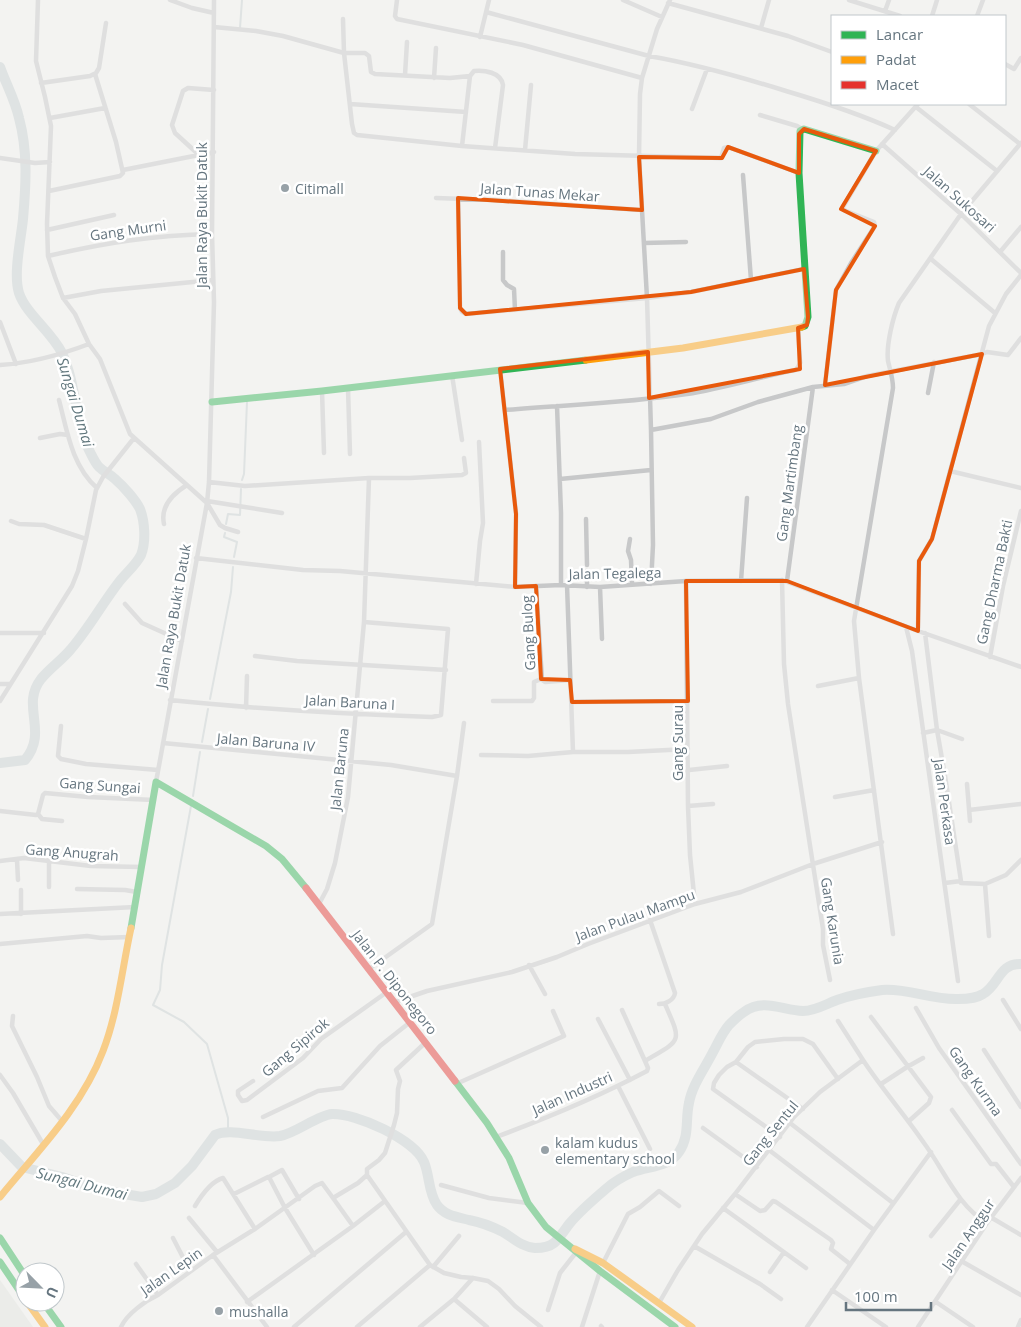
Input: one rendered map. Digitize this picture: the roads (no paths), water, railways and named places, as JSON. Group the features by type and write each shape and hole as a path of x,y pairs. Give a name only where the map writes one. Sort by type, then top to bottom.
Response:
{"main road":[{"path":"212,402 322,391 682,348 806,325 808,317 799,173 799,134 802,129 876,151"},
{"name":"Jalan P. Diponegoro","path":"156,782 201,806 275,852 319,904 487,1123 509,1158 528,1203 552,1233 574,1248 603,1263 659,1303 684,1324 692,1327"},
{"name":"Jalan Raya Bukit Datuk","path":"0,1196 62,1121 83,1092 102,1053 107,1038 138,892 156,782"},
{"path":"0,1238 16,1262"},
{"path":"574,1248 600,1271 675,1327"},
{"path":"0,1262 15,1284"},
{"path":"34,1312 45,1327"},
{"path":"50,1312 61,1327"}],"street":[{"path":"38,0 36,61 50,118 48,256 63,298 75,314 89,344 100,359 127,429 134,438 207,502 220,525 238,532"},
{"path":"170,0 214,13"},
{"name":"Jalan Raya Bukit Datuk","path":"156,782 207,502 209,482 212,402 214,0"},
{"path":"397,0 395,16 397,19 523,45 642,78"},
{"path":"480,37 489,0"},
{"path":"623,0 662,17"},
{"path":"761,28 769,0"},
{"path":"849,0 897,15"},
{"path":"885,11 889,0"},
{"path":"932,15 937,0"},
{"path":"977,15 983,0"},
{"path":"651,584 653,545 651,430 647,298 639,157 640,94 648,56 669,1 761,28 831,52"},
{"path":"486,12 648,56 674,60 750,79 874,120 895,130"},
{"path":"343,19 344,53 353,131 357,135 462,146 639,157 720,158 724,148 728,147 799,173"},
{"path":"41,83 95,74 99,68 106,23"},
{"path":"214,27 256,31 283,36 344,53 368,55 373,74 434,78 470,76"},
{"path":"404,76 407,42"},
{"path":"434,78 436,48"},
{"path":"1006,65 1014,69 1021,58"},
{"path":"692,109 707,69"},
{"path":"462,146 470,76 474,71 482,71 494,74 502,80 495,148"},
{"path":"49,191 120,176 123,173 95,74"},
{"path":"525,150 530,85"},
{"path":"198,154 175,133 172,122 181,93 185,89 214,90"},
{"path":"350,104 466,112"},
{"path":"825,385 836,290 851,263 876,226 874,222 844,210 843,207 876,151 917,105 997,172"},
{"path":"893,934 859,678 854,621 893,388 888,353 896,309 961,214 1021,143 970,105"},
{"path":"50,118 105,108"},
{"path":"760,115 802,129"},
{"name":"Jalan Sukosari","path":"882,144 961,214 1021,274"},
{"path":"123,170 214,152"},
{"path":"0,158 35,163 50,162"},
{"path":"743,175 751,280"},
{"name":"Jalan Tunas Mekar","path":"436,198 642,210"},
{"path":"458,198 461,310 468,314 647,298 691,292 804,269"},
{"path":"48,230 114,215"},
{"path":"1000,252 1021,227"},
{"name":"Gang Murni","path":"48,256 118,241 186,234 212,234"},
{"path":"644,243 686,242"},
{"path":"503,252 503,280 514,289 515,310"},
{"path":"930,259 995,313"},
{"path":"918,631 919,561 931,542 989,326 1006,294 1021,274"},
{"path":"63,298 102,291 213,280"},
{"path":"0,322 16,364"},
{"path":"505,410 686,394 795,370 800,362 798,328"},
{"path":"651,430 711,419 758,402 813,387 844,384 891,370 988,352 1008,355 1021,338"},
{"path":"0,365 54,357 89,344"},
{"path":"928,393 934,362"},
{"path":"500,370 516,514 514,587"},
{"path":"452,375 462,440"},
{"name":"Gang Martimbang","path":"813,387 784,581 785,680 813,864"},
{"path":"348,388 350,454"},
{"path":"322,391 324,452"},
{"path":"58,400 77,461 88,479 97,488"},
{"path":"557,406 561,585"},
{"path":"40,438 68,435"},
{"path":"0,700 72,586 86,539 93,498 97,488 134,438"},
{"path":"476,584 483,523 479,442"},
{"path":"209,482 244,486 369,478 423,478 464,475 466,474 464,458"},
{"path":"560,479 651,470"},
{"path":"950,471 1021,488"},
{"name":"Jalan Baruna","path":"319,904 327,890 340,841 352,760 364,622 369,478"},
{"path":"164,524 163,517 170,499 187,485"},
{"path":"741,580 747,498"},
{"path":"207,502 282,513"},
{"name":"Gang Dharma Bakti","path":"990,657 1021,510"},
{"path":"586,519 587,565"},
{"path":"11,521 19,524 44,525 86,539"},
{"path":"630,539 628,551 631,560 632,584"},
{"name":"Jalan Tegalega","path":"196,558 310,571 514,587 561,585 600,587 741,580 784,581 906,627 1021,667"},
{"path":"587,570 588,587"},
{"name":"Gang Surau","path":"686,582 688,806 695,904"},
{"path":"567,585 573,752"},
{"name":"Gang Bulog","path":"536,586 541,678 544,682 570,680"},
{"path":"600,587 602,639"},
{"path":"125,604 142,623 182,641"},
{"name":"Jalan Baruna I","path":"170,700 246,708 356,715 440,716 443,712 448,629 364,622"},
{"name":"Jalan Perkasa","path":"906,627 912,651 958,981"},
{"path":"0,633 44,633"},
{"path":"925,633 936,730 945,776 960,881"},
{"path":"255,656 297,661 446,670"},
{"path":"246,708 247,676"},
{"path":"493,702 532,701 534,698 534,682 541,678"},
{"path":"818,686 859,678"},
{"path":"0,684 10,684"},
{"path":"572,702 688,701"},
{"path":"369,969 432,924 464,723"},
{"path":"61,726 58,756 60,759 86,764 158,770"},
{"path":"923,732 936,730 962,739"},
{"name":"Jalan Baruna IV","path":"163,743 352,760 422,769 457,776"},
{"path":"482,755 528,756 573,752 688,749"},
{"path":"689,770 727,766"},
{"path":"967,784 970,821"},
{"path":"835,797 874,790"},
{"name":"Gang Sungai","path":"38,814 43,794 45,793 154,800"},
{"path":"688,806 713,804"},
{"path":"969,810 1021,804"},
{"path":"0,811 30,815 38,814 42,819 62,821"},
{"name":"Jalan Pulau Mampu","path":"394,1002 427,991 512,972 557,957 695,904 740,892 813,864 882,842"},
{"name":"Gang Anugrah","path":"0,861 24,858 91,866 142,868"},
{"path":"17,860 18,880"},
{"path":"49,860 49,887"},
{"path":"945,883 960,881 961,883 985,884 1006,875 1021,860"},
{"name":"Gang Karunia","path":"813,864 830,980"},
{"path":"985,884 989,936"},
{"path":"77,889 138,892"},
{"path":"21,890 21,914"},
{"path":"0,914 135,907"},
{"path":"650,920 676,993 674,998 665,1004 659,1004"},
{"path":"0,944 87,936 101,938 129,937"},
{"path":"529,965 545,994"},
{"name":"Gang Sipirok","path":"253,1081 238,1092 242,1100 247,1100 296,1064 321,1038 387,992"},
{"path":"1003,1000 1021,1029"},
{"path":"622,1010 645,1061 669,1047 676,1038 676,1031 665,1004"},
{"name":"Gang Kurma","path":"916,1008 939,1048 1021,1164"},
{"path":"456,1084 564,1036 553,1011"},
{"path":"13,1016 12,1026 50,1106 62,1121"},
{"path":"871,1016 931,1099 909,1121"},
{"path":"598,1019 630,1080"},
{"path":"838,1021 863,1060 931,1152 960,1200 987,1223"},
{"path":"263,1117 318,1091 342,1088 380,1046 410,1022"},
{"path":"780,1138 713,1089 714,1083 724,1070 736,1062 748,1047 755,1042 803,1039 812,1044 838,1079"},
{"path":"426,1043 396,1070 400,1081 397,1113 388,1147 383,1157 367,1169 367,1175 431,1266 444,1273 488,1281 500,1289 515,1306 541,1327"},
{"path":"984,1050 1021,1107"},
{"path":"881,1084 923,1058"},
{"name":"Gang Sentul","path":"659,1303 711,1221 735,1194 790,1123 820,1092 863,1060"},
{"name":"Jalan Industri","path":"496,1137 543,1119 630,1080 647,1071 648,1068 645,1061"},
{"path":"736,1062 802,1109"},
{"path":"0,1075 13,1093 43,1144"},
{"path":"618,1086 650,1149"},
{"path":"952,1110 991,1164 996,1164 1014,1187"},
{"path":"790,1123 893,1203"},
{"path":"703,1128 757,1166"},
{"path":"769,1150 874,1230"},
{"path":"807,1327 893,1203 931,1152"},
{"path":"234,1194 282,1170 299,1199"},
{"path":"333,1198 358,1183 367,1175"},
{"path":"195,1206 204,1194 221,1178 225,1179 255,1229"},
{"path":"269,1178 285,1208 314,1254"},
{"name":"Jalan Anggur","path":"918,1327 963,1262 987,1223 1021,1178"},
{"path":"189,1218 215,1254 322,1183 353,1226"},
{"path":"441,1185 489,1198 528,1203"},
{"path":"603,1263 628,1214 640,1207 654,1194 659,1191 679,1206"},
{"path":"735,1194 760,1211 764,1210 773,1201 776,1202 831,1240 833,1243 831,1249 850,1264"},
{"path":"931,1236 960,1200"},
{"path":"247,1302 385,1201"},
{"path":"723,1208 806,1268"},
{"path":"992,1218 1021,1235"},
{"path":"294,1327 406,1232"},
{"path":"357,1327 431,1266 459,1236"},
{"path":"173,1238 190,1271"},
{"path":"694,1246 760,1284 781,1299"},
{"path":"548,1310 556,1281 574,1248"},
{"path":"770,1272 784,1252"},
{"name":"Jalan Lepin","path":"121,1327 123,1322 150,1299 215,1254 266,1327"},
{"path":"963,1262 1021,1295"},
{"path":"136,1264 158,1295"},
{"path":"582,1327 600,1271"},
{"path":"420,1327 454,1299 473,1278"},
{"path":"832,1290 886,1327"},
{"path":"454,1299 487,1327"},
{"path":"936,1302 973,1327"},
{"path":"1018,1327 1021,1320"}],"waterway":[{"path":"240,28 242,0"},
{"name":"Sungai Dumai","path":"0,67 13,98 24,143 24,206 17,267 19,293 27,308 52,337 62,353 67,365 85,442 99,467 113,477 135,501 142,514 144,532 143,550 139,559 119,582 78,641 41,679 35,689 33,699 35,739 32,749 25,760 0,763"},
{"path":"242,480 244,474 247,402"},
{"path":"226,524 228,514 240,515 241,489"},
{"path":"225,533 224,537 237,542 234,557"},
{"path":"210,699 231,592 233,567"},
{"path":"202,742 208,709"},
{"path":"193,796 200,752"},
{"path":"191,806 162,965 160,990 153,1005 184,1022 207,1044 228,1118 228,1131"},
{"name":"Sungai Dumai","path":"0,1144 22,1167 62,1177 100,1190 142,1197 156,1194 175,1183 192,1166 215,1135 229,1132 280,1136 326,1115 342,1115 383,1129 397,1136 418,1153 426,1167 434,1200 444,1212 495,1228 526,1246 542,1247 554,1243 570,1223 610,1185 633,1172 670,1161 675,1157 685,1140 689,1103 696,1083 724,1031 744,1012 751,1008 765,1005 807,1011 837,1000 882,990 901,991 948,999 971,998 988,990 1008,967 1021,964"}],"place":[{"name":"Citimall","path":"285,188"},
{"name":"kalam kudus elementary school","path":"545,1150"},
{"name":"mushalla","path":"219,1311"}]}
